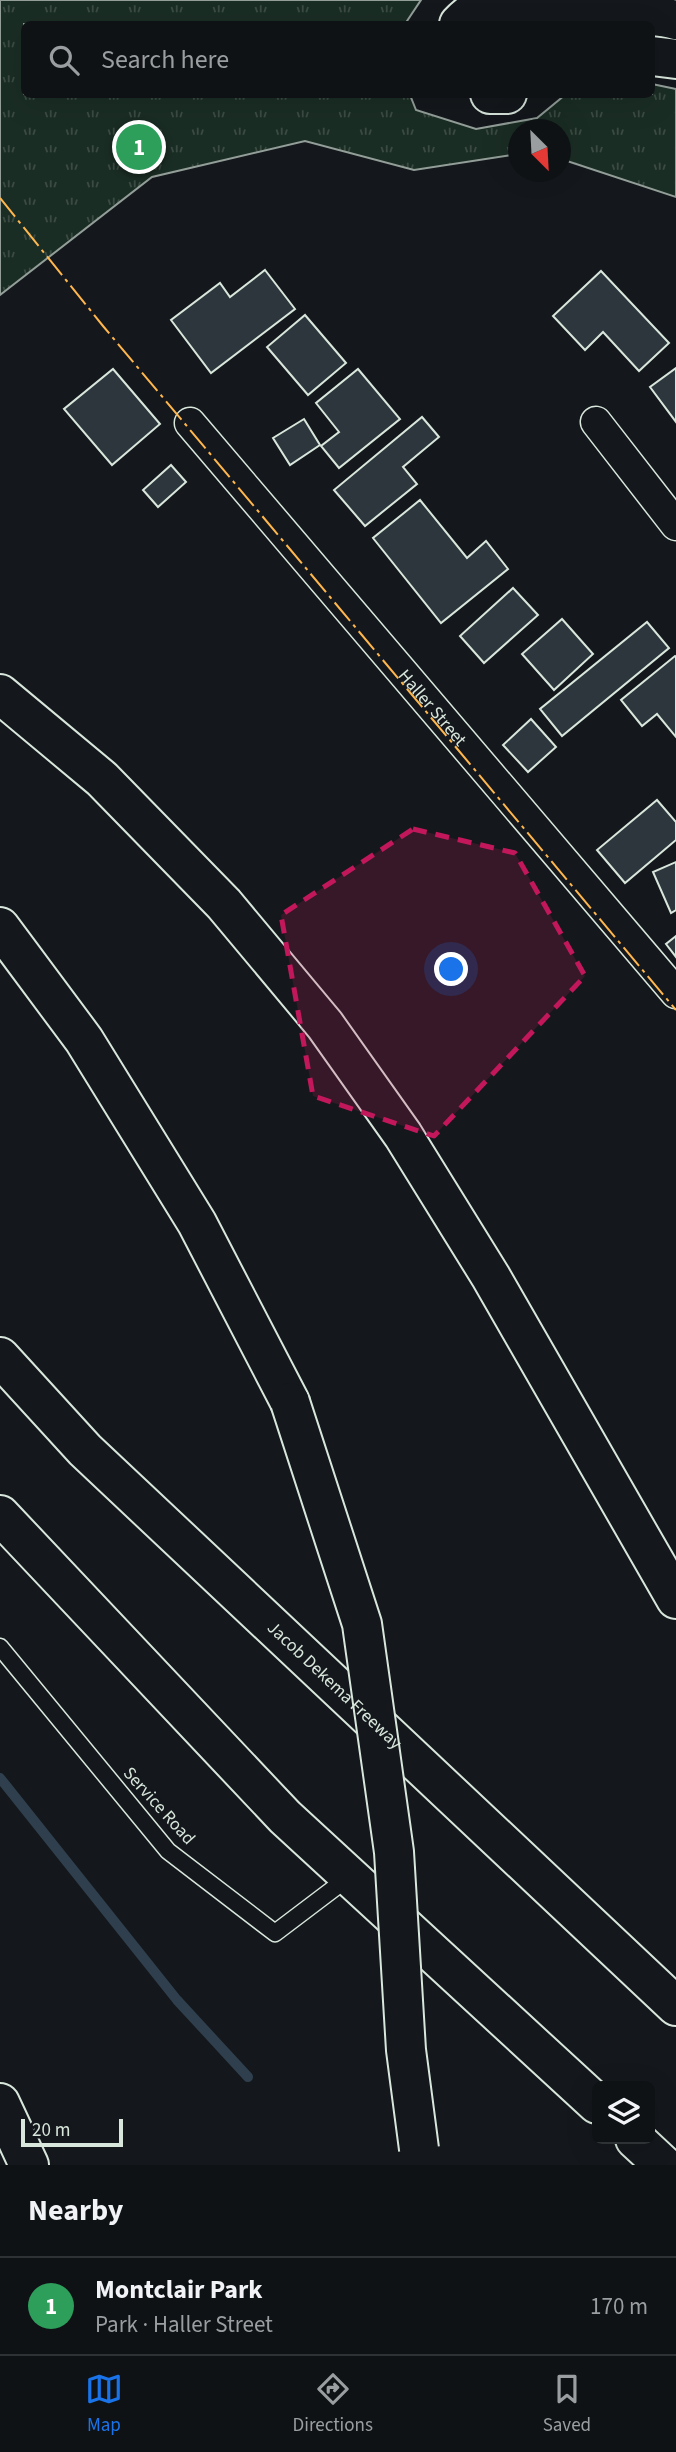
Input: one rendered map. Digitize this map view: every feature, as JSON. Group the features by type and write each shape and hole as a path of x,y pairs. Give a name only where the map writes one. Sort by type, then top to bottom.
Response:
{"main road":[{"path":"462,21 469,13 497,3 555,5 586,11 676,20"},
{"path":"655,56 676,59"},
{"path":"0,694 102,779 224,904 325,1025 403,1135 491,1278 676,1599"},
{"path":"0,927 84,1040 197,1223 290,1402 362,1624 394,1852 406,2050 419,2157"},
{"name":"Jacob Dekema Freeway","path":"0,1357 85,1450 676,2006"},
{"path":"0,1515 285,1817 592,2099"},
{"path":"0,2103 29,2165"},
{"path":"640,2144 663,2165"}],"street":[{"path":"596,422 676,525"},
{"name":"Haller Street","path":"190,423 676,993"}],"lane":[{"name":"Service Road","path":"0,1647 168,1851 275,1933 349,1877"}],"highlighted area":[{"path":"413,829 515,853 585,976 434,1136 313,1096 281,915"}],"green space":[{"path":"0,0 421,0 407,21 21,21 21,98 411,98 416,110 476,129 508,123 508,156 414,170 305,141 152,177 0,295"},
{"path":"655,85 676,89 676,197 571,162 571,119 531,119 537,118 561,98 655,98"}],"building":[{"path":"265,270 295,309 211,373 171,320 220,283 230,297"},
{"path":"601,271 669,343 639,371 603,332 585,350 553,316"},
{"path":"305,315 346,363 308,395 267,347"},
{"path":"676,368 676,422 650,387"},
{"path":"113,369 160,424 112,465 64,409"},
{"path":"358,369 400,419 339,468 321,446 339,432 316,403"},
{"path":"422,417 439,437 403,467 417,484 365,526 334,490"},
{"path":"304,419 320,445 290,465 273,438"},
{"path":"171,465 186,482 158,507 143,490"},
{"path":"420,500 467,558 486,541 508,569 441,623 373,538"},
{"path":"513,588 538,615 484,663 460,636"},
{"path":"562,619 593,654 554,690 522,654"},
{"path":"647,622 669,648 562,736 540,709"},
{"path":"675,656 676,737 657,714 642,726 621,700"},
{"path":"531,719 556,747 528,772 503,745"},
{"path":"657,800 676,822 676,840 625,883 597,850"},
{"path":"676,862 676,910 671,913 653,872"},
{"path":"676,936 676,957 666,944"}],"waterway":[{"path":"0,1778 177,2000 248,2077"}],"power":[{"path":"0,198 103,326 676,1010"}],"place":[{"name":"Montclair Park","path":"139,147"}]}
